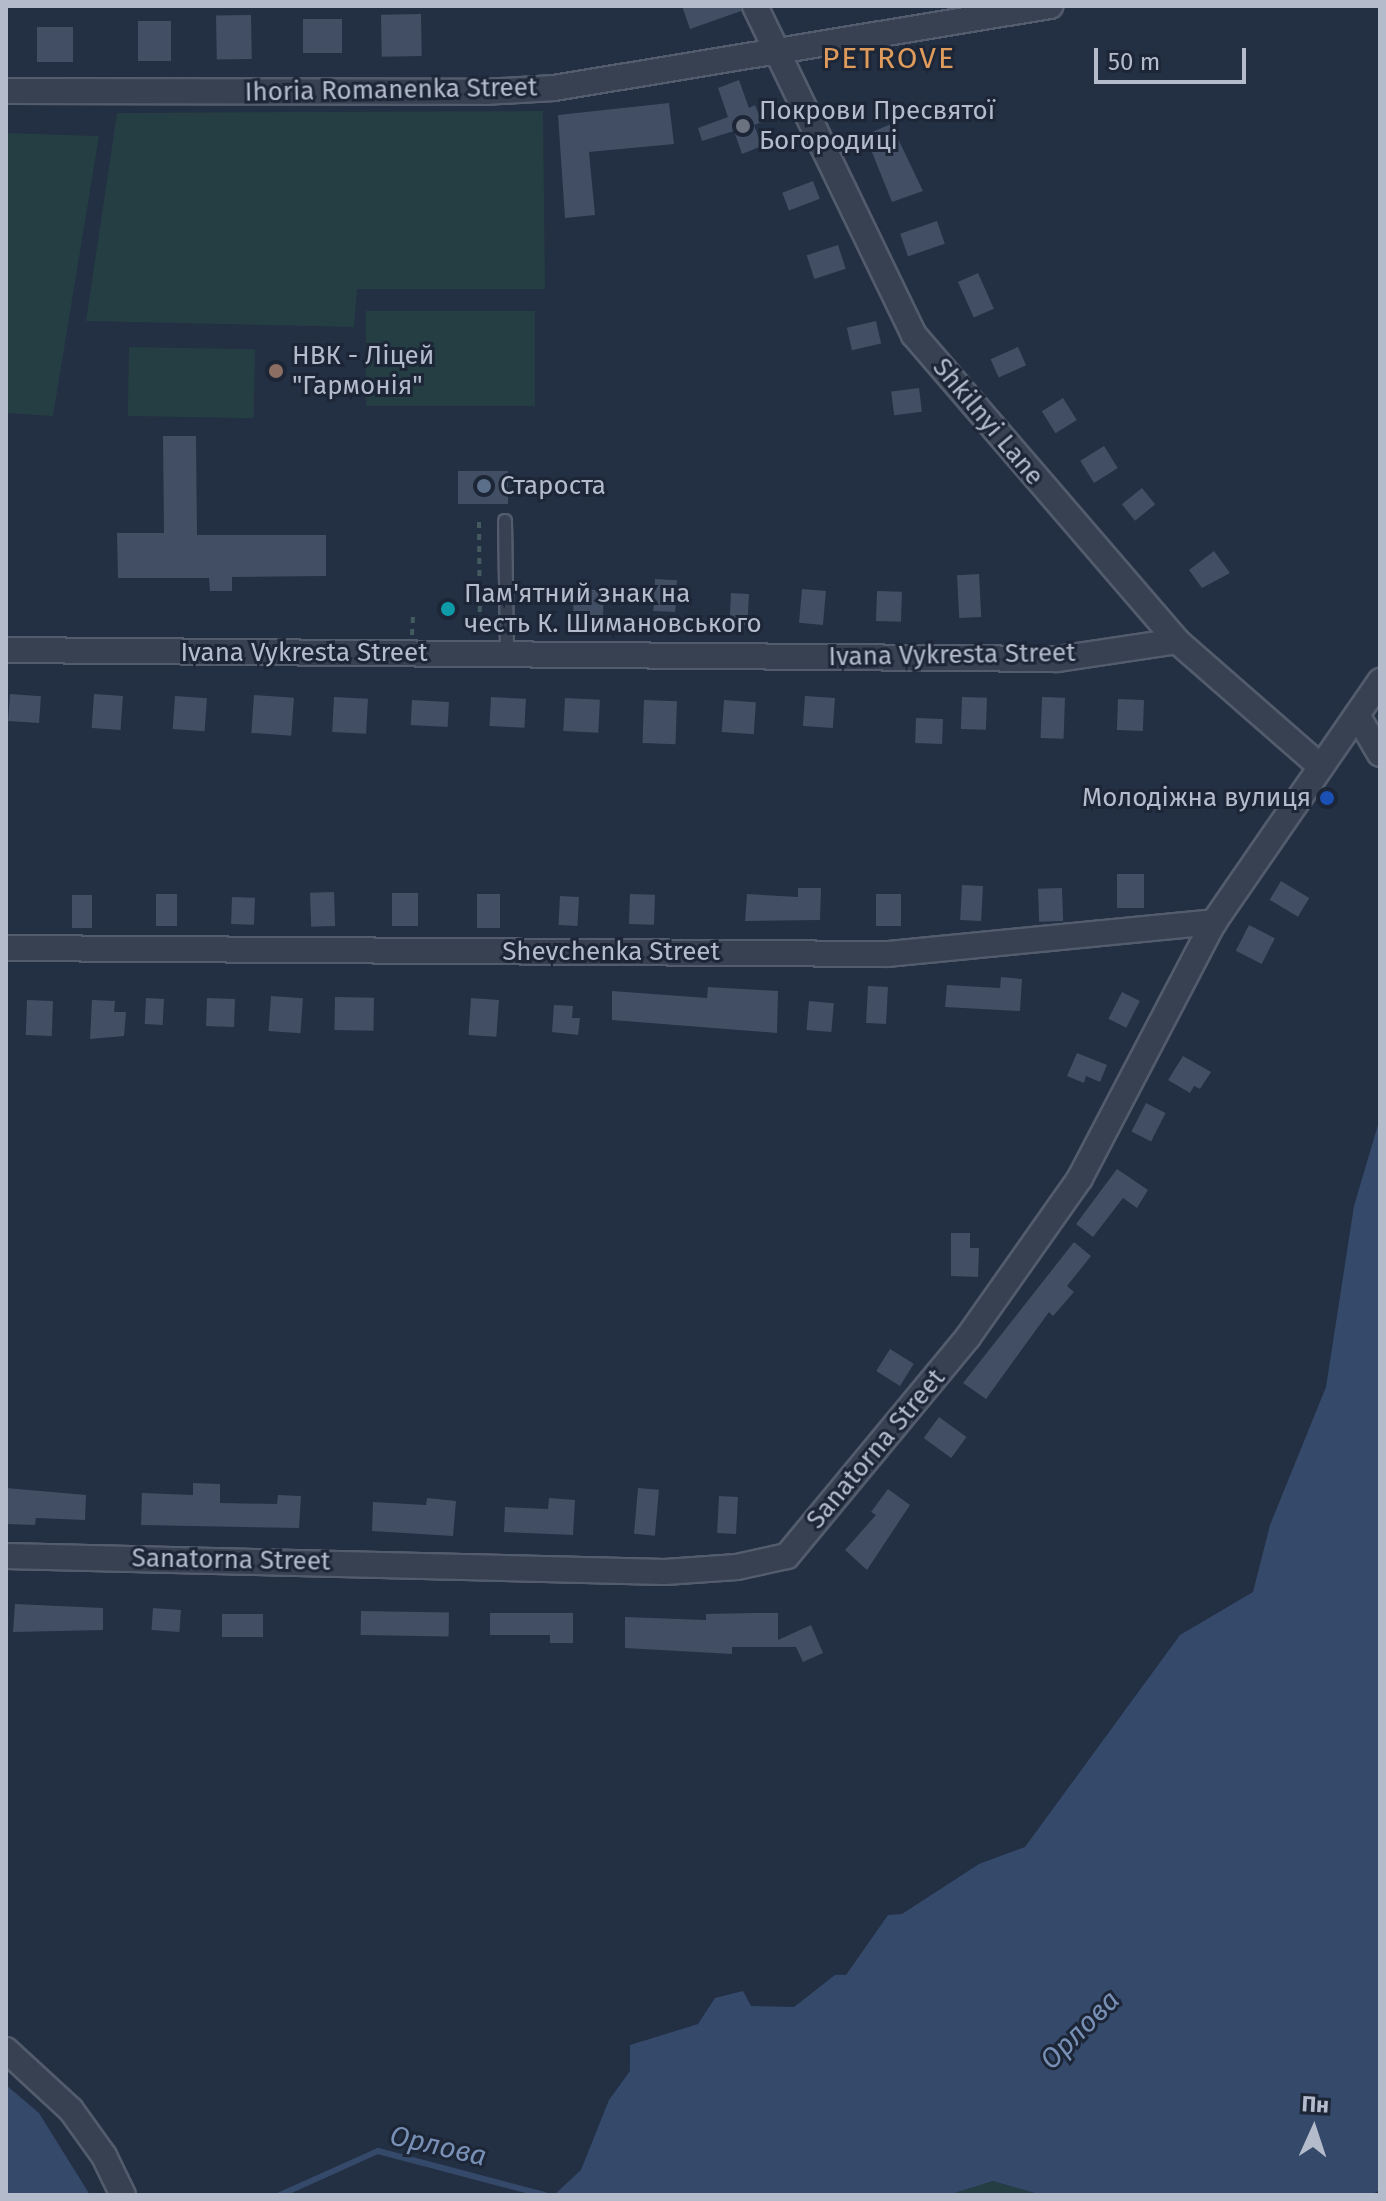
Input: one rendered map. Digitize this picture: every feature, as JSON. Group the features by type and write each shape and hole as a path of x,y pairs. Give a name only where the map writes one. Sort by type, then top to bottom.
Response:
{"street":[{"name":"Shkilnyi Lane","path":"755,6 774,54 914,335 1177,641 1321,767"},
{"name":"Ihoria Romanenka Street","path":"6,91 485,92 554,88 1050,6"},
{"name":"Ivana Vykresta Street","path":"6,650 1057,659 1177,641"},
{"name":"Sanatorna Street","path":"6,1556 665,1572 737,1567 787,1556 968,1337 1080,1178 1214,922 1380,681"},
{"path":"1357,715 1380,754"},
{"name":"Shevchenka Street","path":"6,948 888,954 1214,922"},
{"path":"6,2050 40,2076 71,2110 104,2156 123,2195"}],"lane":[{"path":"505,521 507,654"}],"path":[{"path":"479,522 480,654"}],"green space":[{"path":"543,111 545,289 357,289 354,327 86,321 117,113"},
{"path":"6,133 99,136 53,416 6,413"},
{"path":"366,311 535,311 535,406 366,406"},
{"path":"129,347 255,349 254,418 128,416"},
{"path":"993,2181 1042,2195 948,2195"}],"water":[{"path":"1380,1118 1380,2190 1371,2195 1042,2195 993,2181 948,2195 554,2195 581,2170 609,2100 630,2071 630,2045 698,2024 715,1998 743,1991 751,2006 794,2007 835,1975 846,1975 888,1915 902,1914 979,1864 1025,1847 1180,1635 1253,1592 1270,1525 1326,1387 1354,1206"},
{"path":"6,2085 39,2113 90,2195 6,2195"}],"building":[{"path":"682,6 740,6 741,11 690,29"},
{"path":"421,14 422,56 382,57 381,15"},
{"path":"251,15 252,59 217,60 216,16"},
{"path":"303,19 342,19 342,53 303,53"},
{"path":"138,21 171,21 171,61 138,61"},
{"path":"37,27 73,27 73,62 37,62"},
{"path":"739,80 749,108 755,105 762,122 754,125 762,146 742,154 734,131 702,141 698,128 728,117 718,88"},
{"path":"669,103 674,144 589,152 595,215 565,218 558,115"},
{"path":"891,124 923,191 892,202 865,135"},
{"path":"813,181 820,199 789,211 782,193"},
{"path":"937,221 945,244 908,256 900,234"},
{"path":"838,245 846,269 814,279 807,255"},
{"path":"978,273 994,309 974,318 958,282"},
{"path":"876,321 881,343 852,350 847,328"},
{"path":"1018,347 1026,365 999,377 991,359"},
{"path":"919,388 922,412 894,415 891,391"},
{"path":"1063,398 1077,420 1056,433 1042,411"},
{"path":"163,436 196,436 197,535 326,535 326,576 232,577 232,591 210,591 209,578 118,578 117,533 164,533"},
{"path":"1104,446 1118,468 1094,483 1080,461"},
{"path":"458,471 508,471 508,504 458,504"},
{"path":"1142,488 1155,504 1135,521 1122,504"},
{"path":"1214,551 1230,573 1202,588 1189,570"},
{"path":"979,574 981,617 959,618 957,575"},
{"path":"655,579 677,580 675,612 653,611"},
{"path":"574,589 604,590 603,617 573,616"},
{"path":"802,589 826,591 823,625 799,623"},
{"path":"877,591 902,592 901,622 876,621"},
{"path":"731,593 749,594 747,625 729,624"},
{"path":"10,694 41,696 39,723 8,721"},
{"path":"94,694 123,696 121,730 92,728"},
{"path":"254,695 294,698 291,736 251,733"},
{"path":"175,696 207,698 205,731 173,729"},
{"path":"805,696 835,698 833,728 803,726"},
{"path":"334,697 368,699 366,734 332,732"},
{"path":"491,697 526,699 524,728 489,726"},
{"path":"962,697 987,698 986,730 961,729"},
{"path":"1042,697 1065,698 1064,739 1041,738"},
{"path":"565,698 600,700 598,733 563,731"},
{"path":"1118,699 1144,700 1143,731 1117,730"},
{"path":"412,700 449,702 448,727 411,725"},
{"path":"644,700 677,701 675,744 642,743"},
{"path":"724,700 756,702 754,734 722,732"},
{"path":"916,718 943,719 942,744 915,743"},
{"path":"1117,874 1144,874 1144,908 1117,908"},
{"path":"1281,881 1309,898 1298,917 1270,900"},
{"path":"962,885 983,886 981,921 960,920"},
{"path":"798,888 821,888 820,920 745,921 747,894 798,897"},
{"path":"1062,888 1063,921 1039,922 1038,889"},
{"path":"334,892 335,926 311,927 310,893"},
{"path":"392,893 418,893 418,926 392,926"},
{"path":"156,894 177,894 177,926 156,926"},
{"path":"477,894 500,894 500,928 477,928"},
{"path":"630,894 655,895 654,925 629,924"},
{"path":"876,894 901,894 901,926 876,926"},
{"path":"72,895 92,895 92,928 72,928"},
{"path":"560,896 579,897 577,926 558,925"},
{"path":"232,897 255,898 254,925 231,924"},
{"path":"1249,925 1275,938 1262,964 1236,951"},
{"path":"1001,977 1022,979 1020,1011 945,1007 947,985 1000,988"},
{"path":"868,986 888,987 886,1024 866,1023"},
{"path":"708,987 778,991 777,1033 612,1020 612,991 707,998"},
{"path":"1122,992 1140,1001 1126,1028 1108,1019"},
{"path":"271,996 303,998 300,1033 269,1031"},
{"path":"335,997 374,998 373,1031 334,1030"},
{"path":"146,998 164,999 163,1025 145,1024"},
{"path":"207,998 235,999 234,1027 206,1026"},
{"path":"471,998 499,1000 496,1037 468,1035"},
{"path":"27,1000 53,1001 52,1036 26,1035"},
{"path":"92,1000 115,1001 114,1012 126,1012 124,1036 90,1039"},
{"path":"809,1001 834,1003 831,1032 806,1030"},
{"path":"554,1005 573,1006 572,1018 580,1018 578,1035 552,1032"},
{"path":"1077,1053 1107,1065 1100,1082 1086,1076 1084,1083 1067,1076"},
{"path":"1183,1056 1211,1072 1200,1089 1194,1086 1190,1093 1168,1080"},
{"path":"1146,1103 1166,1113 1151,1141 1131,1132"},
{"path":"1117,1169 1148,1190 1137,1208 1123,1198 1093,1237 1076,1224"},
{"path":"951,1233 970,1233 970,1248 979,1248 978,1277 951,1276"},
{"path":"1074,1242 1091,1256 1067,1286 1074,1292 1053,1316 1049,1312 986,1399 963,1383"},
{"path":"890,1349 914,1364 900,1386 876,1371"},
{"path":"939,1417 967,1437 951,1458 924,1438"},
{"path":"193,1483 220,1484 220,1503 277,1504 278,1495 301,1496 299,1528 141,1525 142,1493 193,1495"},
{"path":"6,1488 86,1495 85,1520 36,1518 35,1525 6,1524"},
{"path":"638,1488 659,1490 655,1536 634,1534"},
{"path":"888,1489 910,1505 867,1570 845,1550 876,1515 871,1512"},
{"path":"719,1496 738,1497 736,1534 717,1533"},
{"path":"427,1498 456,1501 453,1536 372,1531 373,1502 426,1505"},
{"path":"549,1498 575,1500 573,1535 504,1532 505,1507 548,1509"},
{"path":"15,1604 103,1608 103,1630 13,1632"},
{"path":"153,1608 181,1610 179,1632 151,1630"},
{"path":"361,1611 449,1613 449,1637 361,1635"},
{"path":"490,1613 573,1613 573,1643 550,1643 550,1635 490,1635"},
{"path":"778,1613 778,1640 811,1625 823,1653 803,1662 796,1647 732,1647 732,1654 625,1648 625,1617 706,1620 706,1614"},
{"path":"222,1614 263,1614 263,1637 222,1637"}],"waterway":[{"name":"Орлова","path":"280,2195 378,2151 545,2195"}],"place":[{"name":"Покрови Пресвятої Богородиці","path":"743,126"},
{"name":"НВК - Ліцей \"Гармонія\"","path":"276,371"},
{"name":"Староста","path":"484,486"},
{"name":"Пам'ятний знак на честь К. Шимановського","path":"448,609"},
{"name":"Молодіжна вулиця","path":"1327,798"}],"district":[{"name":"PETROVE","path":"889,58"}]}
